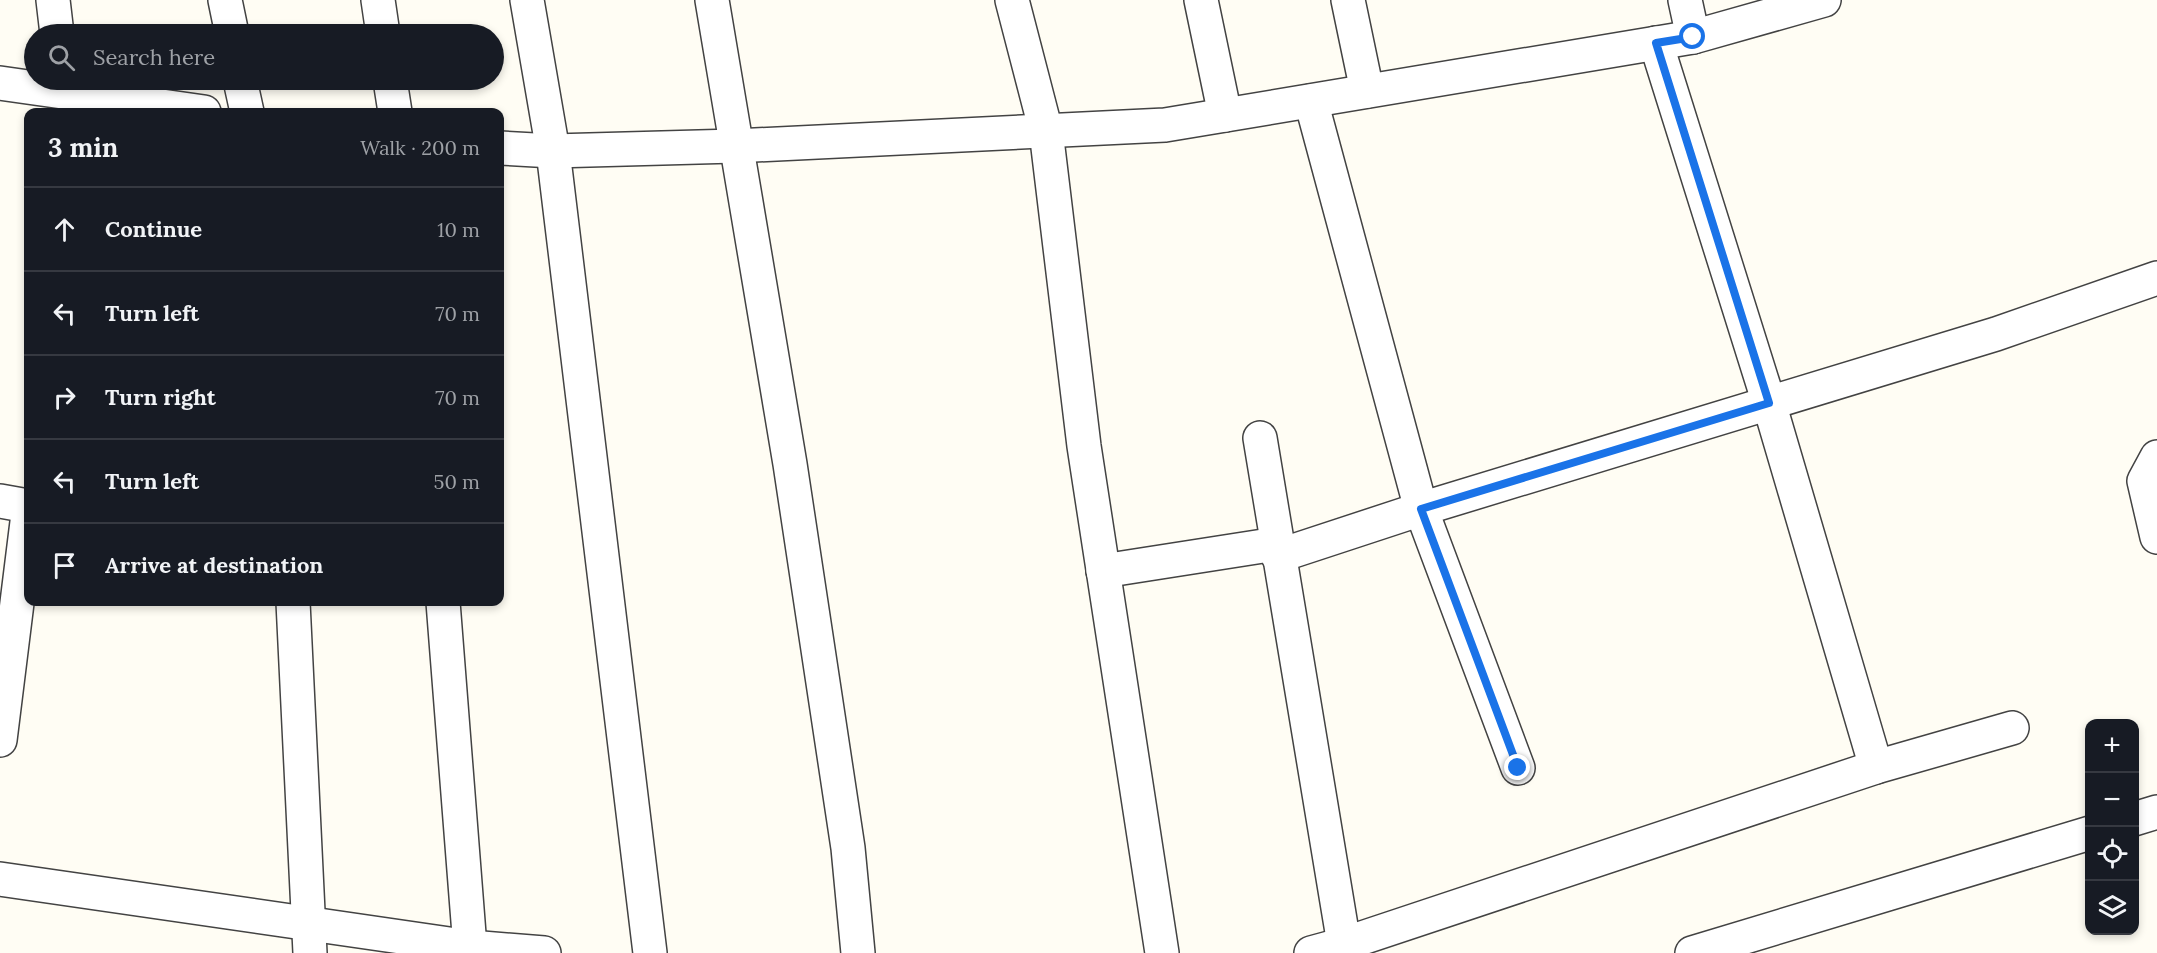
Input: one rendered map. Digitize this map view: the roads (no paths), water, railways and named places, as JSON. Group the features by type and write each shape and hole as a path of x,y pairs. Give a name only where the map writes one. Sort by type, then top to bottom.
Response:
{"street":[{"path":"53,0 56,24"},
{"path":"225,0 230,24"},
{"path":"378,0 382,24"},
{"path":"527,0 553,151 650,953"},
{"path":"712,0 792,475 848,848 858,953"},
{"path":"1012,0 1046,131 1084,446 1162,953"},
{"path":"1201,0 1225,115"},
{"path":"1348,0 1367,91"},
{"path":"1685,0 1693,37"},
{"path":"504,148 553,151 735,146 1165,125 1693,37 1824,0"},
{"path":"1656,43 1769,403 1876,767"},
{"path":"0,83 24,84"},
{"path":"64,90 86,103 152,108"},
{"path":"242,90 246,108"},
{"path":"392,90 394,108"},
{"path":"1311,101 1421,509 1518,768"},
{"path":"1103,571 1277,550 1421,509 1996,334 2157,278"},
{"path":"1260,438 1344,944"},
{"path":"2157,457 2144,481 2157,537"},
{"path":"0,501 24,505"},
{"path":"0,740 24,546"},
{"path":"292,606 309,938"},
{"path":"443,606 470,947"},
{"path":"1311,953 1876,767 2012,728"},
{"path":"2139,817 2157,812"},
{"path":"1692,953 2085,835"},
{"path":"0,879 309,938 544,953"}]}
